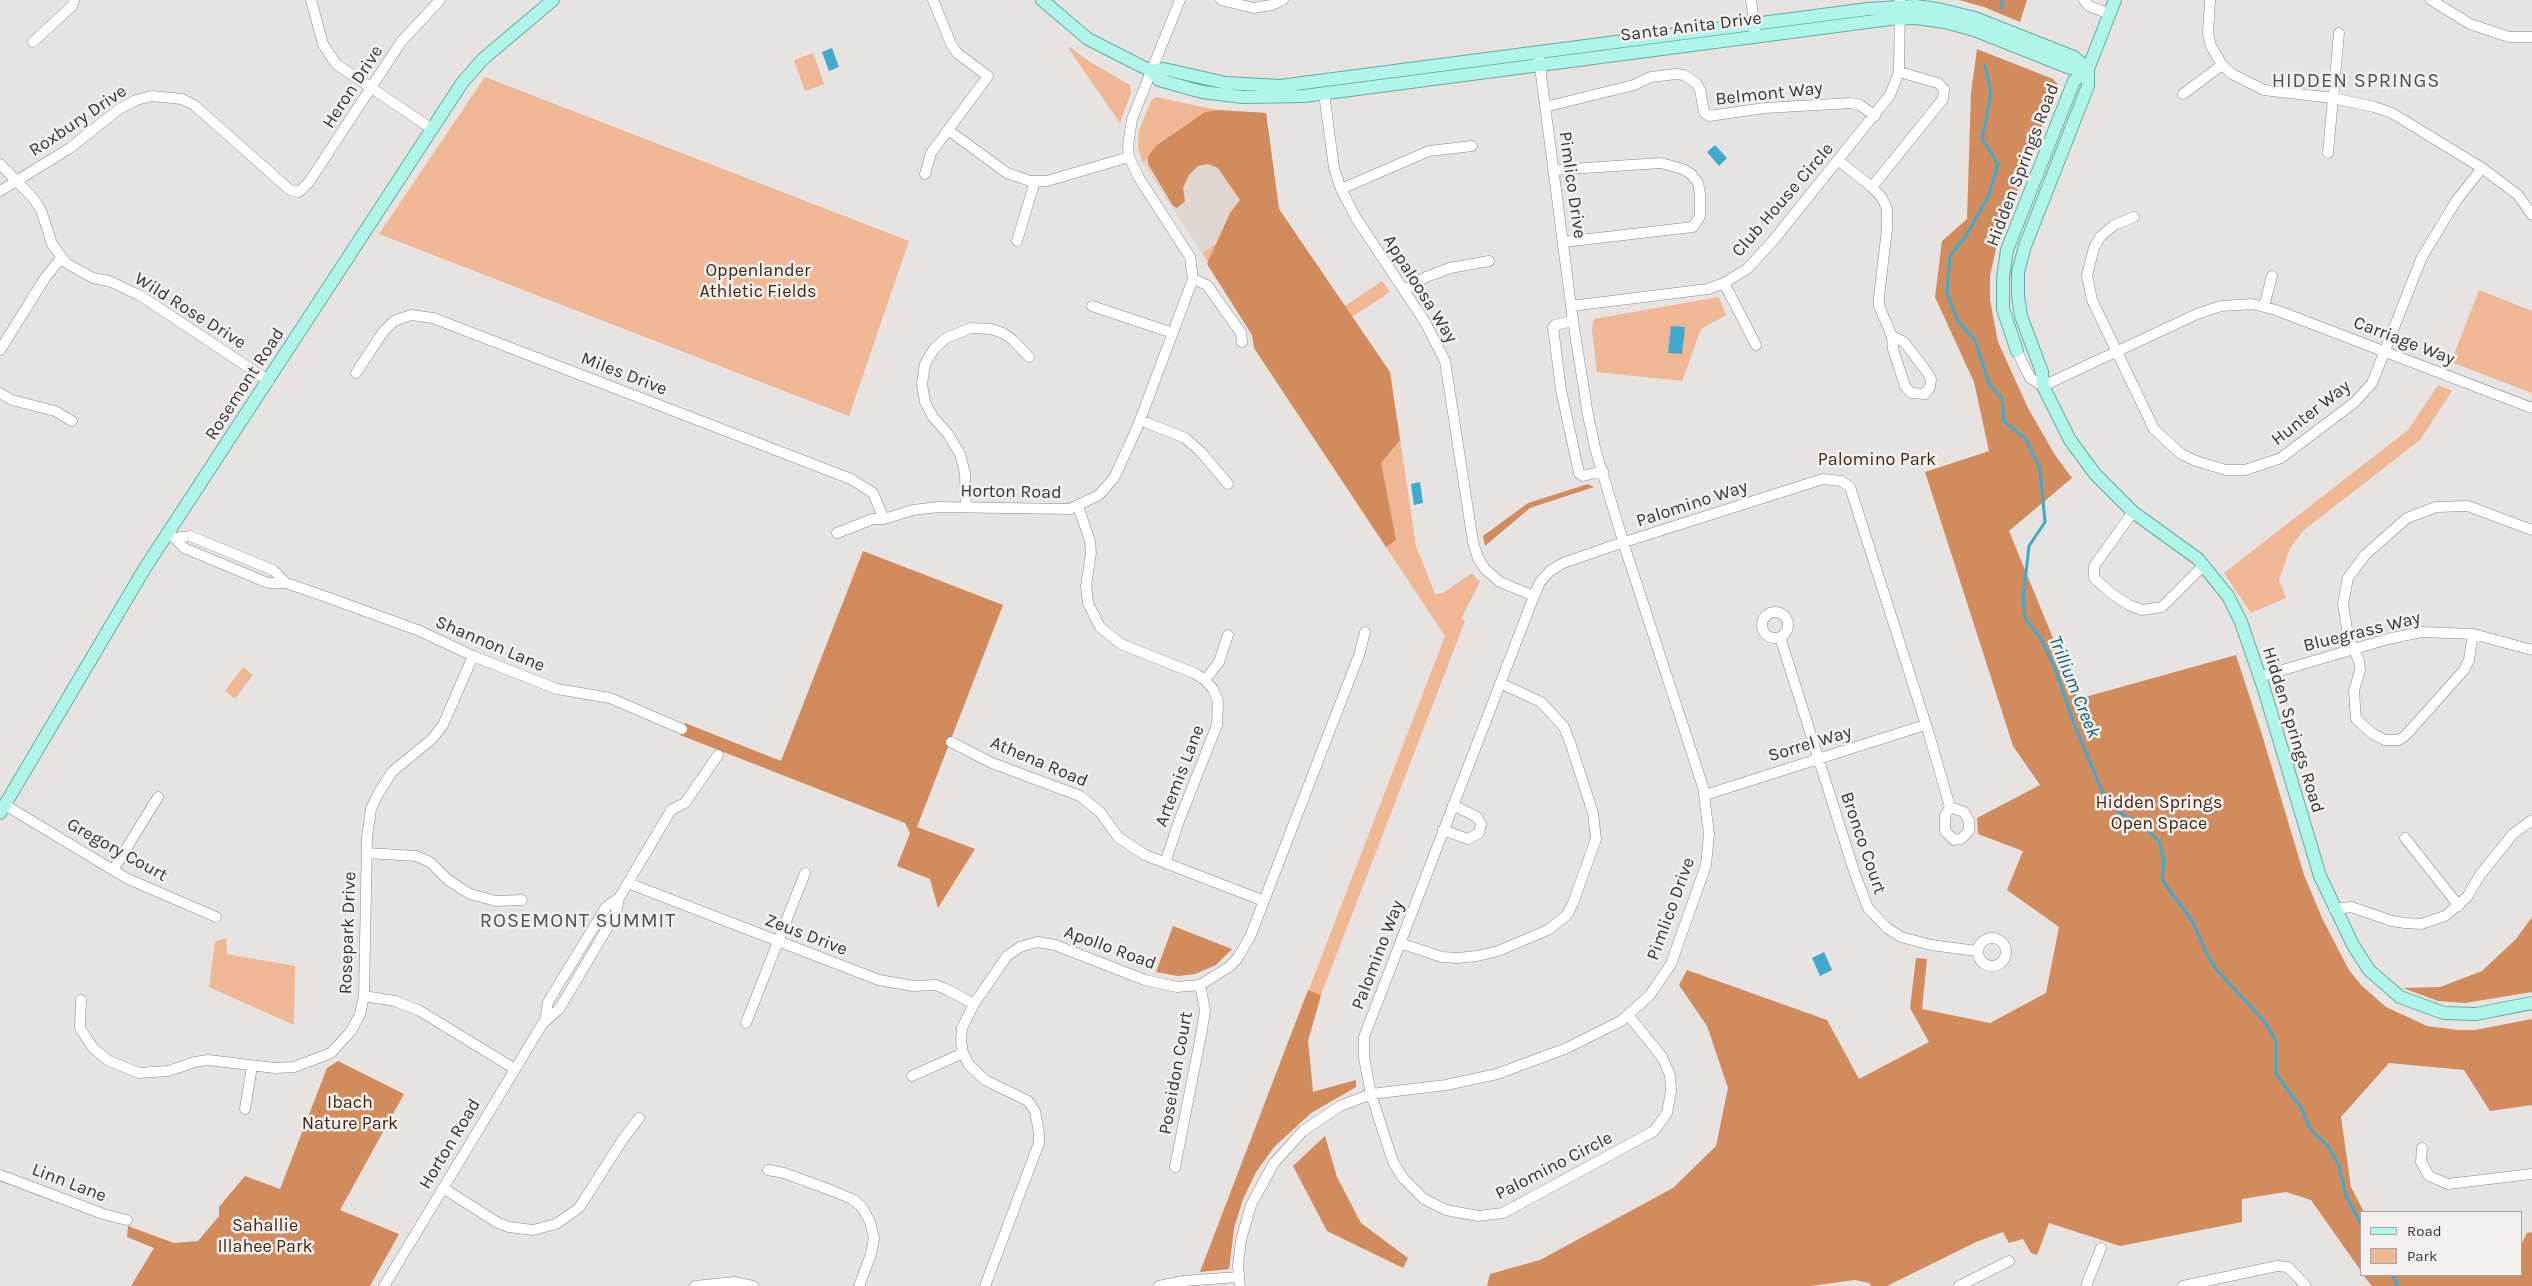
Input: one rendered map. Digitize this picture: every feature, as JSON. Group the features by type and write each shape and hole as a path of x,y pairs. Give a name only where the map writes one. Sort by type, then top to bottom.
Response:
{"main road":[{"name":"Rosemont Road","path":"3,809 269,381 466,78 478,64 553,0"},
{"name":"Santa Anita Drive","path":"1042,0 1088,39 1151,71 1160,80 1202,92 1233,96 1268,98 1324,93 1539,59 1755,30 1900,8 1974,30 2070,68 2088,69"},
{"name":"Hidden Springs Road","path":"2115,0 2088,69 2088,86 2025,246 2018,272 2018,296 2021,316 2042,372 2043,386 2076,450 2104,484 2134,512 2180,544 2204,565 2220,583 2235,609 2259,677 2311,852 2334,909 2369,970 2387,988 2405,1000 2431,1010 2462,1015 2483,1014 2532,1003"},
{"name":"Santa Anita Drive","path":"1151,71 1164,69 1232,84 1280,86 1539,59"},
{"name":"Hidden Springs Road","path":"2017,351 2003,309 2002,278 2007,250 2074,81 2088,69"}],"street":[{"path":"33,42 72,6 74,0"},
{"path":"311,0 326,52 336,64 432,129"},
{"name":"Heron Drive","path":"295,193 309,182 401,42 440,0"},
{"path":"925,174 931,153 988,76 957,52 951,44 933,0"},
{"path":"1180,0 1132,119 1129,132 1129,157 1139,178 1190,257 1193,279 1207,285 1241,333 1242,342"},
{"path":"1220,0 1253,8 1272,5 1283,0"},
{"path":"1751,0 1755,30"},
{"path":"2084,0 2089,6 2110,14"},
{"path":"2210,0 2208,34 2211,46 2222,65 2242,81 2264,90 2333,98 2374,106 2392,113 2482,168 2518,195 2532,215"},
{"path":"2431,0 2470,24 2509,37 2532,37"},
{"name":"Club House Circle","path":"1571,306 1690,292 1724,283 1747,269 1766,250 1890,95 1899,72 1900,8"},
{"path":"2328,153 2339,33"},
{"name":"Pimlico Drive","path":"1239,1281 1240,1250 1246,1219 1254,1196 1274,1163 1311,1123 1340,1106 1371,1094 1460,1082 1513,1069 1600,1033 1629,1016 1651,993 1671,964 1702,880 1708,847 1704,795 1624,542 1588,415 1573,321 1539,59"},
{"path":"2183,94 2222,65"},
{"path":"1872,187 1943,99 1944,89 1938,83 1899,72"},
{"name":"Belmont Way","path":"1545,107 1634,85 1651,76 1676,74 1684,75 1696,82 1700,90 1704,112 1709,116 1765,108 1844,103 1860,106 1875,116"},
{"name":"Appaloosa Way","path":"1324,93 1334,168 1341,189 1356,218 1405,290 1437,343 1445,361 1473,542 1478,558 1485,568 1500,582 1534,596"},
{"name":"Roxbury Drive","path":"0,191 92,133 119,109 139,98 165,96 182,99 194,105 295,193"},
{"path":"948,130 1007,173 1019,178 1035,181 1047,181 1129,157"},
{"path":"1341,189 1429,151 1472,146"},
{"path":"1838,161 1872,187 1882,198 1887,210 1887,229 1879,306 1892,336 1893,349 1905,386 1911,393 1925,394 1930,387 1931,379 1904,342 1892,336"},
{"path":"1554,170 1661,163 1683,169 1691,174 1698,183 1701,200 1700,216 1693,226 1563,242"},
{"path":"0,164 18,180 41,210 52,244 61,258 45,278 0,350"},
{"name":"Hunter Way","path":"2134,217 2114,225 2100,237 2087,268 2089,291 2148,418 2164,440 2181,454 2196,461 2226,470 2245,470 2281,458 2356,402 2372,383 2422,257 2456,202 2482,168"},
{"path":"1017,241 1035,181"},
{"name":"Wild Rose Drive","path":"61,258 93,278 108,281 141,296 269,381"},
{"path":"1405,290 1426,277 1450,268 1489,261"},
{"path":"2264,306 2272,276"},
{"name":"Horton Road","path":"837,533 873,519 884,519 914,510 938,507 966,507 1059,510 1078,506 1099,495 1114,478 1140,420 1193,279"},
{"path":"1724,283 1756,345"},
{"name":"Carriage Way","path":"2043,386 2213,308 2237,304 2264,306 2532,408"},
{"path":"1092,306 1173,333"},
{"name":"Miles Drive","path":"356,374 383,332 394,321 411,315 432,318 851,479 873,493 884,519"},
{"path":"1573,321 1553,327 1561,390 1579,473 1583,476 1603,471"},
{"path":"966,507 964,473 960,454 955,444 933,418 925,402 922,384 926,364 934,349 946,338 970,328 991,329 1003,334 1029,357"},
{"name":"Hidden Springs Road","path":"2017,351 2030,378 2043,386"},
{"path":"0,393 12,400 55,412 72,421"},
{"path":"1140,420 1185,438 1201,452 1228,484"},
{"name":"Palomino Way","path":"1371,1094 1364,1058 1364,1036 1534,596 1540,582 1550,571 1563,564 1624,542 1822,479 1841,481 1850,488 1950,808"},
{"path":"1078,506 1090,541 1091,553 1086,586 1088,603 1100,627 1121,644 1194,673 1205,680 1219,662 1228,635"},
{"path":"2473,634 2469,660 2461,676 2406,735 2392,741 2379,738 2356,718 2354,690 2360,670 2348,636 2343,604 2348,578 2365,555 2407,518 2436,507 2468,506 2532,530"},
{"path":"2134,512 2094,566 2094,578 2107,590 2129,605 2150,610 2162,607 2204,565"},
{"name":"Shannon Lane","path":"171,536 184,548 268,583 286,583 420,631 473,656 557,689 610,698 682,729"},
{"name":"Apollo Road","path":"963,1054 962,1028 974,1004 1007,956 1020,947 1036,942 1055,945 1157,983 1178,987 1200,985 1219,975 1237,959 1250,937 1360,655 1365,632"},
{"name":"Bluegrass Way","path":"2259,677 2354,649 2421,632 2473,634 2532,650"},
{"name":"Bronco Court","path":"1780,638 1861,893 1868,908 1887,928 1912,941 1977,951"},
{"name":"Rosepark Drive","path":"81,1000 79,1017 83,1034 93,1048 109,1061 126,1069 154,1074 208,1060 275,1068 294,1067 331,1053 351,1031 360,1014 364,996 368,824 378,794 392,772 403,760 432,738 443,725 473,656"},
{"name":"Artemis Lane","path":"1165,862 1217,725 1218,701 1213,689 1205,680"},
{"path":"1400,943 1442,957 1478,956 1498,951 1548,930 1566,915 1573,903 1596,839 1593,813 1564,727 1541,702 1500,683"},
{"name":"Sorrel Way","path":"1704,795 1925,724"},
{"name":"Athena Road","path":"951,742 992,762 1080,796 1100,812 1118,837 1145,855 1264,901"},
{"name":"Horton Road","path":"384,1286 545,1020 548,1002 606,906 619,898 672,810 685,803 718,755"},
{"path":"113,870 158,797"},
{"path":"1444,830 1468,839 1480,833 1481,824 1477,818 1453,805"},
{"name":"Gregory Court","path":"3,809 128,879 216,917"},
{"path":"2334,909 2346,906 2392,922 2421,924 2445,916 2459,906 2467,897 2480,875 2513,834 2532,820"},
{"path":"2404,838 2459,906"},
{"path":"367,854 416,856 430,862 448,880 470,894 496,901 522,900"},
{"path":"746,1023 805,873"},
{"name":"Zeus Drive","path":"628,883 879,980 913,986 935,985 946,988 974,1004"},
{"name":"Poseidon Court","path":"1175,1166 1202,1030 1204,1010 1200,985"},
{"path":"364,996 395,1001 414,1008 515,1069"},
{"name":"Palomino Circle","path":"1371,1094 1393,1162 1414,1190 1433,1203 1466,1215 1478,1216 1503,1213 1638,1141 1654,1131 1665,1118 1670,1098 1669,1072 1660,1056 1629,1016"},
{"path":"912,1076 963,1054 969,1065 985,1080 1028,1101 1035,1111 1039,1143 984,1286"},
{"path":"245,1109 252,1066"},
{"path":"443,1188 498,1223 509,1227 533,1230 556,1224 579,1208 622,1139 640,1118"},
{"path":"2422,1148 2421,1162 2429,1176 2448,1184 2532,1174"},
{"path":"768,1170 784,1173 833,1191 852,1199 862,1207 870,1222 874,1238 871,1254 859,1286"},
{"name":"Linn Lane","path":"0,1175 103,1214 127,1220"},
{"path":"2086,1286 2101,1248"},
{"path":"1959,1286 2009,1261"},
{"path":"2183,1286 2277,1266 2288,1267 2306,1286"},
{"path":"1159,1286 1184,1281 1239,1281"},
{"path":"695,1286 734,1282 753,1286"}],"shaded area":[{"path":"1210,117 1270,208 1202,253 1142,162"}],"green space":[{"path":"1959,0 2027,0 2020,22 1984,7"},
{"path":"1070,47 1090,62 1130,85 1131,93 1120,123 1068,48"},
{"name":"Hidden Springs Open Space","path":"1977,49 2053,79 2058,85 1997,244 1990,276 1990,300 1998,342 2028,408 2055,455 2072,478 2009,531 2078,699 2236,655 2304,875 2322,918 2349,970 2361,985 2386,1007 2427,1026 2475,1030 2532,1019 2532,1105 2490,1111 2464,1070 2389,1063 2341,1117 2351,1187 2363,1211 2360,1211 2360,1270 2311,1200 2286,1192 2242,1199 2242,1222 2120,1246 2049,1223 2037,1255 2031,1253 2023,1239 2009,1243 2003,1232 1976,1242 1887,1286 1871,1286 1869,1283 1855,1280 1810,1286 1487,1286 1490,1274 1540,1260 1673,1188 1716,1146 1728,1088 1707,1026 1679,985 1687,970 1827,1020 1859,1079 1929,1042 1910,1008 1916,958 1927,959 1922,1009 1990,1023 2046,993 2059,927 2007,890 2023,851 1978,834 1977,818 2040,785 2013,746 1925,472 1989,451 1974,382 1935,297 1942,241 1967,219 1971,93"},
{"path":"813,53 824,84 805,91 794,60"},
{"name":"Oppenlander Athletic Fields","path":"485,77 909,241 849,416 379,234"},
{"path":"1156,97 1217,110 1266,113 1279,209 1345,306 1382,281 1390,292 1352,317 1390,372 1416,546 1435,594 1443,593 1472,573 1480,582 1461,619 1465,621 1321,995 1308,1041 1313,1092 1356,1080 1356,1087 1311,1113 1274,1147 1256,1172 1243,1199 1234,1228 1229,1269 1200,1272 1445,636 1254,348 1258,337 1202,253 1270,208 1210,117 1142,162 1138,147 1139,131 1151,101"},
{"path":"1217,110 1266,113 1279,209 1390,372 1400,440 1381,463 1396,540 1386,547 1254,348 1252,335 1207,264 1230,213 1240,200 1218,168 1208,164 1198,166 1189,175 1183,188 1185,201 1177,208 1173,206 1148,164 1148,156 1156,146 1205,112"},
{"path":"2479,290 2532,311 2532,393 2451,362"},
{"path":"1719,297 1726,315 1701,329 1682,381 1597,372 1592,330 1594,319"},
{"path":"2438,385 2452,391 2420,440 2304,530 2290,548 2279,580 2286,598 2251,613 2224,573 2408,430"},
{"path":"1588,484 1594,487 1530,508 1485,546 1483,536 1528,503"},
{"path":"863,551 1003,605 917,827 975,849 938,908 930,879 897,866 910,833 905,823 680,735 685,723 781,761"},
{"path":"243,667 253,675 235,699 225,691"},
{"path":"2532,917 2532,992 2465,1003 2438,1001 2403,988 2440,987 2482,971 2516,939"},
{"path":"1173,926 1232,949 1216,965 1195,974 1178,976 1156,972"},
{"path":"226,938 227,954 295,966 294,1025 209,987 215,942"},
{"path":"1308,990 1321,995 1308,1041 1313,1092 1356,1080 1356,1087 1311,1113 1274,1147 1256,1172 1243,1199 1234,1228 1229,1269 1200,1272"},
{"name":"Sahallie Illahee Park","path":"338,1061 404,1094 340,1210 399,1234 370,1286 131,1286 154,1248 127,1237 128,1226 174,1243 198,1241 219,1216 219,1207 245,1176 280,1189 327,1068"},
{"path":"1325,1136 1337,1177 1361,1223 1408,1258 1403,1268 1327,1231 1293,1166"},
{"path":"2532,1232 2532,1286 2372,1286 2364,1276 2522,1276 2522,1243 2527,1233"}],"water":[{"path":"832,48 839,67 829,71 822,52"},
{"path":"1715,145 1727,158 1719,166 1707,152"},
{"path":"1671,326 1685,327 1682,354 1668,353"},
{"path":"1420,482 1423,503 1414,505 1411,484"},
{"path":"1824,952 1832,970 1820,976 1812,958"}],"waterway":[{"name":"Trillium Creek","path":"2001,8 2003,0"},
{"name":"Trillium Creek","path":"1985,66 1991,93 1982,139 1998,164 1989,195 1966,236 1950,256 1947,294 1958,321 1975,340 1989,384 2002,398 2004,421 2026,439 2040,469 2045,522 2029,546 2023,599 2025,618 2040,637 2054,666 2075,726 2105,798 2120,813 2139,823 2159,841 2164,860 2162,880 2193,922 2215,968 2265,1022 2276,1041 2276,1074 2300,1106 2311,1130 2327,1145 2339,1165 2346,1196 2360,1222"},
{"name":"Trillium Creek","path":"2393,1276 2398,1286"}],"district":[{"name":"HIDDEN SPRINGS","path":"2356,81"},
{"name":"ROSEMONT SUMMIT","path":"578,921"}],"park label":[{"name":"Palomino Park","path":"1877,460"},
{"name":"Ibach Nature Park","path":"350,1113"}]}
